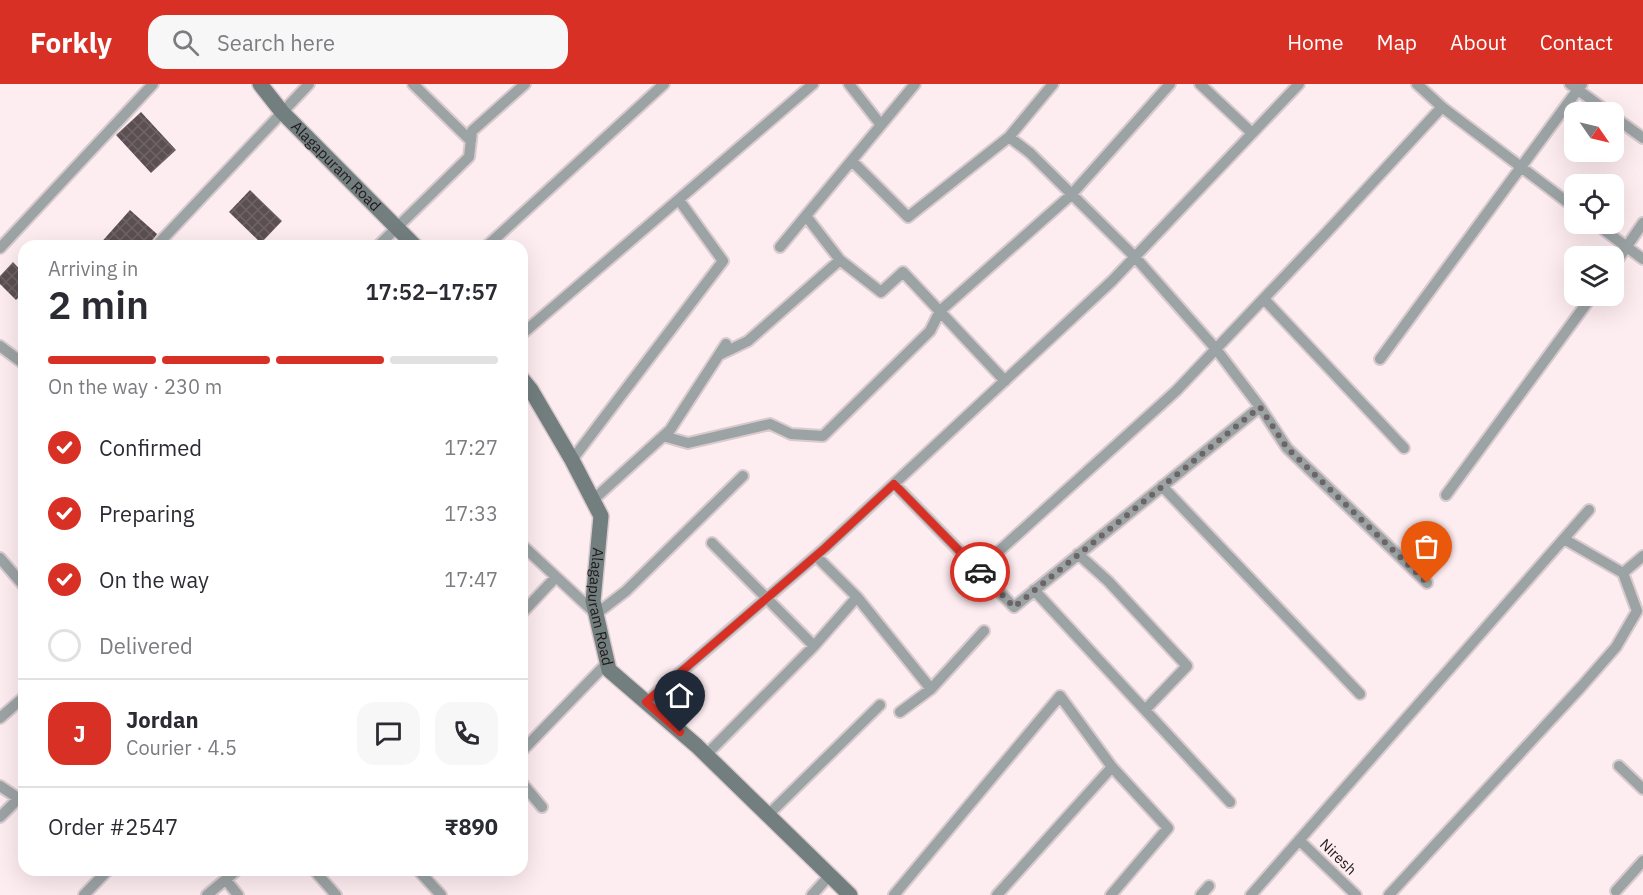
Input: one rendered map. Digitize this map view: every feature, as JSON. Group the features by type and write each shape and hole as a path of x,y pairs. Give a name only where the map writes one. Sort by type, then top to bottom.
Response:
{"main road":[{"name":"Alagapuram Road","path":"260,84 282,112 410,240"},
{"name":"Alagapuram Road","path":"528,386 572,460 601,516 593,601 609,670 706,755 850,895"}],"street":[{"path":"0,248 153,84"},
{"path":"162,240 309,84"},
{"path":"413,84 471,141"},
{"path":"384,240 469,157 472,131 525,84"},
{"path":"494,240 664,84"},
{"path":"528,329 813,84"},
{"path":"849,84 881,126"},
{"path":"780,247 915,84"},
{"path":"852,161 908,217 1009,137 1053,84"},
{"path":"663,436 688,443 770,424 790,434 822,436 930,332 940,310 1071,195 1170,84"},
{"path":"1200,84 1252,134"},
{"path":"646,702 816,556 1112,281 1299,84"},
{"path":"1417,84 1442,107 1564,200"},
{"path":"1380,359 1576,86 1596,102"},
{"path":"978,570 1176,391 1442,107"},
{"path":"1624,124 1643,138"},
{"path":"1009,137 1029,153 1135,257 1216,349 1260,407 1287,448 1427,583"},
{"path":"572,460 723,261 679,200"},
{"path":"806,216 840,260 881,292 903,272 1005,381"},
{"path":"1624,251 1643,223"},
{"path":"1609,234 1643,259"},
{"path":"719,355 748,341 840,260"},
{"path":"1264,299 1404,448"},
{"path":"1446,495 1585,306"},
{"path":"593,500 670,430 726,344"},
{"path":"0,346 18,360"},
{"path":"894,484 1014,607 1260,407"},
{"path":"528,551 596,614 626,591 743,476"},
{"path":"1162,486 1360,694"},
{"path":"1251,895 1590,510"},
{"path":"1389,895 1616,647 1637,611 1623,573 1564,539"},
{"path":"712,543 814,646"},
{"path":"1078,554 1108,581 1187,666 1145,710"},
{"path":"816,556 857,597 931,689"},
{"path":"1623,573 1643,556"},
{"path":"0,558 18,579"},
{"path":"528,607 556,577"},
{"path":"1034,591 1230,802"},
{"path":"706,755 814,646 857,597"},
{"path":"900,712 931,689 984,631"},
{"path":"528,745 607,663"},
{"path":"898,894 1060,696 1112,767 1168,828 1111,895"},
{"path":"0,718 18,702"},
{"path":"768,814 880,705"},
{"path":"1619,766 1643,789"},
{"path":"997,895 1112,767"},
{"path":"0,786 18,795"},
{"path":"528,790 542,807"},
{"path":"0,817 18,802"},
{"name":"Niresh","path":"1299,840 1356,895"},
{"path":"1616,891 1643,861"},
{"path":"812,895 830,875"},
{"path":"84,895 102,876"},
{"path":"207,895 230,876"},
{"path":"319,876 336,895"},
{"path":"424,876 441,895"},
{"path":"226,880 238,895"},
{"path":"1201,895 1209,886"}],"building":[{"path":"141,112 176,150 151,173 116,135"},
{"path":"250,190 282,221 264,240 258,240 229,212"},
{"path":"130,210 157,234 153,240 103,240"},
{"path":"13,262 18,267 18,298 16,300 0,284 0,276"}],"way so far":[{"path":"980,572 1014,607 1260,407 1287,448 1427,583"}],"route":[{"path":"680,732 646,702 825,548 894,484 980,572"}]}
